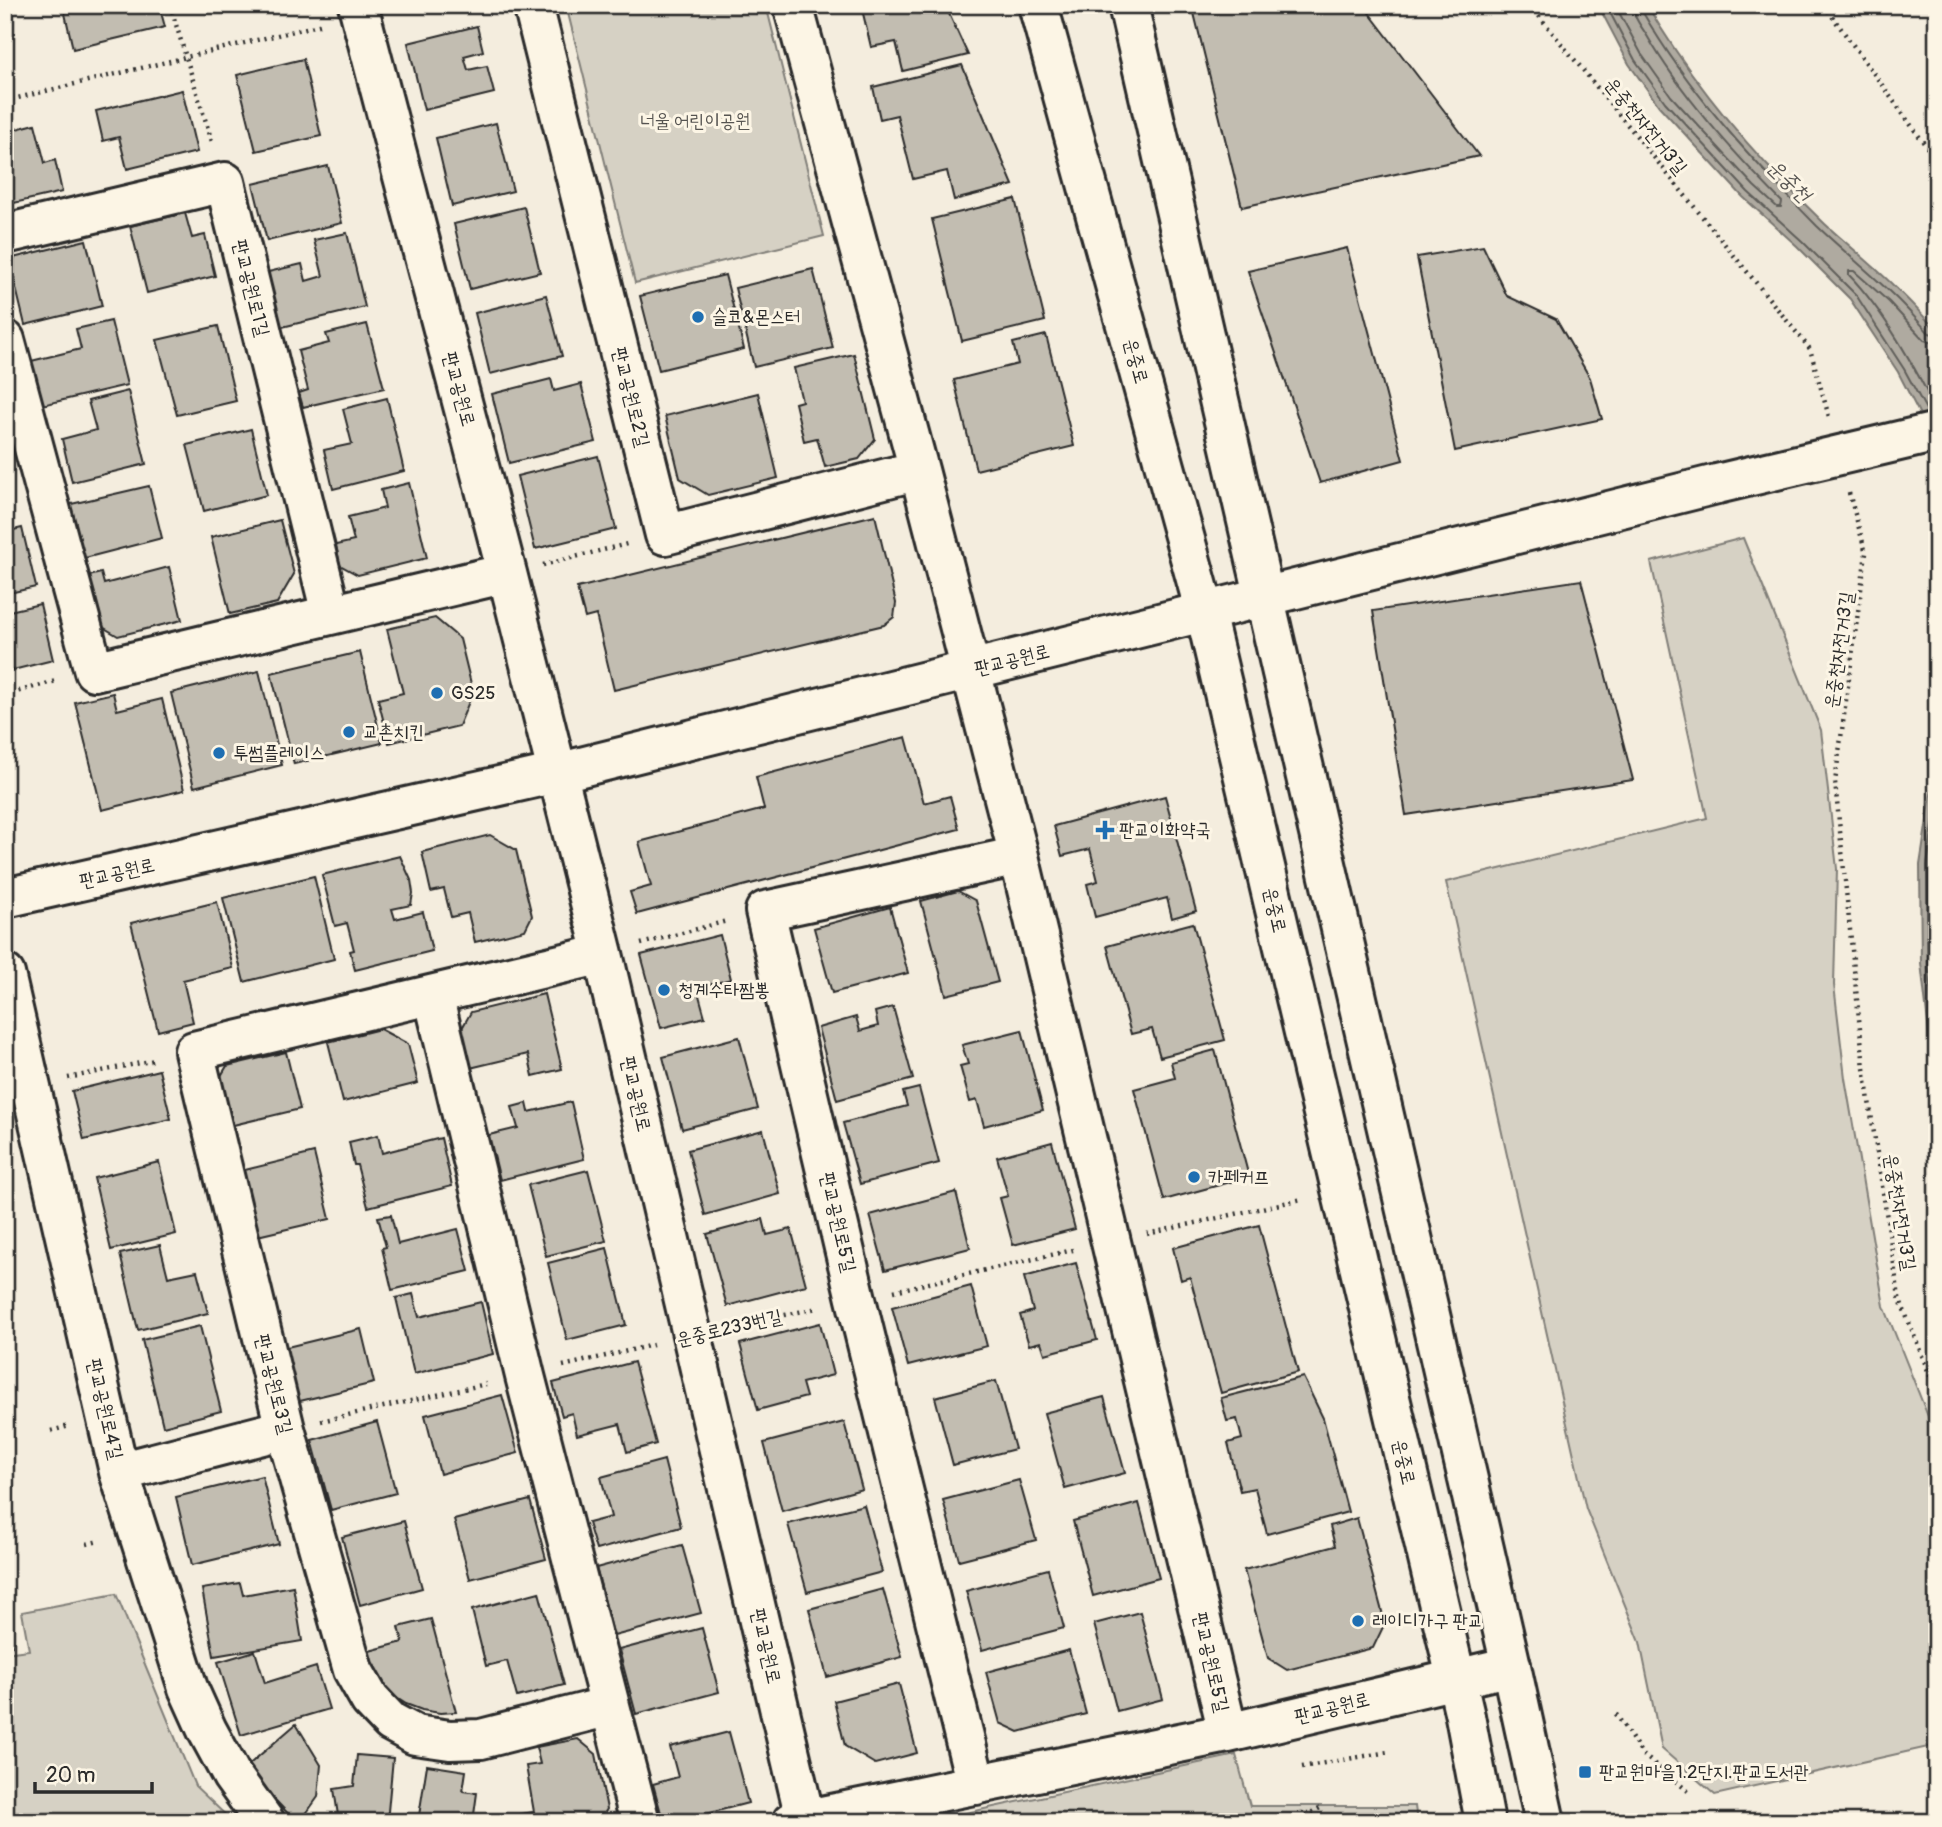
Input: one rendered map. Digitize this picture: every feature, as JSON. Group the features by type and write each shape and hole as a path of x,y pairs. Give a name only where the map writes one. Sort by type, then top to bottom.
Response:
{"street":[{"name":"판교공원로2길","path":"533,5 665,535"},
{"path":"793,5 971,670"},
{"name":"운중로","path":"1038,5 1205,612 1465,1716 1485,1822"},
{"path":"1128,5 1545,1822"},
{"name":"판교공원로","path":"359,10 507,573 603,954 693,1335 799,1820 1228,1733 1511,1666"},
{"path":"5,234 225,181"},
{"name":"판교공원로1길","path":"225,181 331,614"},
{"path":"5,340 94,671 507,573"},
{"name":"판교공원로","path":"5,898 557,773 1717,484 1937,432"},
{"path":"665,535 919,470"},
{"name":"판교공원로5길","path":"971,670 1019,856 1228,1733"},
{"path":"765,911 1019,856"},
{"name":"판교공원로5길","path":"765,911 856,1299 976,1785"},
{"path":"194,1051 603,954"},
{"name":"판교공원로4길","path":"5,974 119,1472 188,1688 232,1776 265,1822"},
{"path":"433,995 525,1376 640,1822"},
{"name":"판교공원로3길","path":"194,1051 285,1429 353,1670 370,1700 391,1723 415,1735 450,1740 481,1739 610,1706"},
{"path":"119,1472 285,1429"}],"path":[{"path":"170,5 225,181"},
{"name":"운중천자전거3길","path":"1530,5 1810,349 1831,426"},
{"path":"1824,5 1937,161"},
{"path":"5,101 187,58 359,10"},
{"name":"운중천자전거3길","path":"1849,489 1866,553 1835,782 1864,1068 1899,1297 1937,1394"},
{"path":"507,573 665,535"},
{"path":"5,695 94,671"},
{"path":"603,954 765,911"},
{"path":"31,1086 194,1051"},
{"name":"운중로233번길","path":"285,1429 1341,1190"},
{"path":"1616,1714 1642,1754 1688,1791"},
{"path":"1302,1767 1388,1752"},
{"path":"1293,1822 1324,1806"}],"green space":[{"name":"너울 어린이공원","path":"566,5 766,5 824,236 635,283"},
{"path":"1743,538 1821,730 1837,869 1834,985 1845,1078 1884,1306 1937,1439 1937,1745 1715,1795 1662,1749 1640,1642 1586,1509 1446,882 1707,818 1651,562"},
{"path":"116,1594 195,1786 233,1822 5,1822 5,1653 29,1650 22,1612"},
{"path":"1236,1755 1250,1806 1415,1806 1417,1822 924,1822"}],"water":[{"path":"1598,5 1647,5 1706,93 1751,148 1825,224 1891,283 1937,331 1937,448 1898,372 1850,299 1743,197 1659,106 1629,64"},
{"path":"1937,676 1937,1103 1921,963 1920,865 1932,788"}],"building":[{"path":"79,5 159,5 165,27 73,49 64,9"},
{"path":"861,5 945,5 968,55 903,71 896,42 871,47"},
{"path":"1192,5 1363,5 1479,156 1242,207"},
{"path":"477,26 483,51 464,56 468,70 487,66 494,93 424,110 408,43"},
{"path":"303,59 321,136 256,151 237,75"},
{"path":"962,65 1013,185 954,200 947,171 913,179 897,115 880,119 873,87"},
{"path":"182,90 197,152 127,169 119,137 103,141 96,111"},
{"path":"496,123 513,191 452,206 436,138"},
{"path":"35,124 45,163 55,160 62,192 5,205 5,132"},
{"path":"328,166 342,223 267,241 253,184"},
{"path":"1015,199 1045,321 962,341 932,219"},
{"path":"524,207 540,272 470,289 454,224"},
{"path":"185,213 192,238 205,235 215,276 147,293 130,226"},
{"path":"347,233 365,307 278,328 264,273 302,264 306,281 323,276 314,240"},
{"path":"86,240 102,306 25,325 9,259"},
{"path":"1483,246 1507,296 1556,319 1590,378 1602,419 1455,451 1417,257"},
{"path":"1347,248 1403,460 1320,483 1248,271"},
{"path":"813,269 833,348 754,367 735,288"},
{"path":"725,275 744,349 659,370 640,296"},
{"path":"546,295 562,356 490,374 475,313"},
{"path":"111,321 127,385 38,406 27,362 81,349 76,329"},
{"path":"367,324 384,388 303,407 299,393 308,390 298,351 329,343 326,334"},
{"path":"218,326 236,401 177,415 157,340"},
{"path":"1046,335 1074,446 976,470 954,380 1018,364 1013,343"},
{"path":"854,354 875,439 859,459 825,467 817,438 804,441 795,403 802,401 794,368"},
{"path":"551,379 554,391 581,384 596,442 509,463 492,394"},
{"path":"128,391 146,464 72,482 62,439 96,430 88,401"},
{"path":"758,393 778,478 708,495 680,478 665,416"},
{"path":"387,398 404,471 333,489 324,450 352,444 343,409"},
{"path":"251,429 267,495 204,511 187,445"},
{"path":"598,456 616,529 535,549 517,476"},
{"path":"409,483 427,558 358,575 340,565 336,545 354,541 348,517 385,508 381,490"},
{"path":"149,486 162,538 81,559 67,505"},
{"path":"875,515 896,603 894,617 884,625 614,690 596,615 585,618 577,588"},
{"path":"280,520 294,574 277,603 230,614 211,537"},
{"path":"22,528 36,587 5,594 5,532"},
{"path":"169,567 182,620 118,636 96,623 85,577 101,573 104,584"},
{"path":"1581,580 1633,780 1406,815 1373,611"},
{"path":"40,604 53,660 5,672 5,612"},
{"path":"435,618 460,639 473,692 459,726 389,743 378,699 403,693 387,629"},
{"path":"360,652 382,743 294,764 271,673"},
{"path":"259,671 282,765 194,787 171,693"},
{"path":"113,693 117,710 162,699 184,790 102,810 75,702"},
{"path":"906,737 924,803 950,796 959,829 637,914 630,892 651,886 639,842 764,809 756,777"},
{"path":"1165,796 1196,911 1172,918 1167,898 1095,917 1087,884 1098,881 1090,849 1062,856 1054,826"},
{"path":"490,835 516,850 532,916 525,930 475,942 468,913 451,917 444,889 431,892 422,852"},
{"path":"400,856 411,880 413,893 411,905 392,909 395,919 423,912 432,951 355,970 350,951 354,950 347,923 335,926 322,875"},
{"path":"314,876 334,959 244,982 223,898"},
{"path":"958,891 976,901 998,982 946,995 921,901"},
{"path":"217,902 233,968 183,980 193,1022 158,1031 131,923"},
{"path":"890,907 908,973 832,993 814,928"},
{"path":"1193,923 1225,1040 1160,1057 1152,1029 1131,1034 1107,946"},
{"path":"720,935 731,979 697,988 705,1017 661,1028 641,955"},
{"path":"544,994 562,1069 533,1076 528,1054 470,1068 461,1030 471,1012"},
{"path":"893,1007 913,1079 837,1100 818,1028 856,1017 860,1031 878,1026 875,1012"},
{"path":"380,1029 408,1044 418,1083 343,1102 328,1042"},
{"path":"1022,1030 1043,1110 984,1126 977,1100 970,1102 960,1066 968,1064 962,1045"},
{"path":"739,1037 758,1109 682,1129 663,1057"},
{"path":"1215,1050 1249,1177 1164,1200 1134,1089 1175,1078 1171,1062"},
{"path":"286,1052 300,1109 225,1127 215,1086 227,1066"},
{"path":"159,1070 171,1119 84,1140 72,1091"},
{"path":"919,1088 939,1163 860,1184 843,1123 907,1106 903,1092"},
{"path":"571,1102 584,1159 500,1180 489,1135 518,1128 512,1107 527,1103 529,1112"},
{"path":"763,1130 780,1194 705,1215 688,1150"},
{"path":"378,1135 382,1153 441,1138 452,1186 368,1207 349,1142"},
{"path":"1052,1142 1075,1229 1013,1245 1000,1198 1008,1196 997,1157"},
{"path":"314,1153 330,1219 253,1237 237,1172"},
{"path":"159,1162 176,1234 111,1250 94,1178"},
{"path":"588,1170 606,1241 546,1256 528,1185"},
{"path":"956,1192 970,1248 885,1270 870,1215"},
{"path":"391,1215 398,1244 458,1229 469,1271 392,1290 382,1248 386,1247 378,1217"},
{"path":"763,1219 767,1235 791,1229 806,1285 727,1306 707,1234"},
{"path":"1259,1225 1298,1372 1221,1393 1190,1277 1181,1280 1173,1248"},
{"path":"160,1245 168,1277 197,1271 208,1313 138,1330 120,1254"},
{"path":"607,1248 626,1325 567,1340 548,1263"},
{"path":"1076,1263 1097,1340 1045,1354 1041,1342 1029,1345 1020,1315 1033,1311 1024,1277"},
{"path":"971,1286 987,1346 908,1366 892,1307"},
{"path":"413,1294 419,1317 481,1302 493,1354 414,1374 396,1298"},
{"path":"820,1323 833,1375 802,1383 806,1397 758,1410 740,1344"},
{"path":"200,1326 221,1411 163,1426 142,1340"},
{"path":"361,1329 374,1383 296,1402 283,1348"},
{"path":"634,1362 656,1444 627,1452 620,1424 577,1435 572,1413 562,1416 553,1383"},
{"path":"1303,1377 1323,1418 1348,1512 1267,1534 1255,1488 1240,1491 1228,1443 1242,1439 1237,1419 1227,1421 1221,1398"},
{"path":"996,1381 1015,1449 953,1465 935,1397"},
{"path":"502,1395 518,1453 440,1474 425,1415"},
{"path":"1104,1397 1125,1473 1065,1489 1044,1413"},
{"path":"377,1422 396,1493 331,1510 312,1440"},
{"path":"844,1422 862,1489 782,1511 764,1443"},
{"path":"664,1460 681,1527 596,1550 588,1523 611,1517 601,1477"},
{"path":"262,1476 279,1544 192,1565 176,1497"},
{"path":"1019,1480 1036,1540 959,1560 943,1500"},
{"path":"530,1500 546,1559 470,1579 454,1520"},
{"path":"1139,1503 1159,1578 1093,1596 1073,1521"},
{"path":"864,1505 882,1572 807,1592 788,1524"},
{"path":"1357,1518 1385,1623 1373,1648 1287,1670 1268,1658 1244,1570 1335,1546 1330,1526"},
{"path":"404,1521 422,1588 360,1605 342,1537"},
{"path":"682,1545 701,1613 614,1636 596,1568"},
{"path":"1048,1569 1064,1628 982,1650 966,1591"},
{"path":"240,1583 243,1595 293,1586 302,1641 214,1656 202,1589"},
{"path":"883,1589 902,1657 827,1677 809,1609"},
{"path":"5,1592 12,1646 5,1646"},
{"path":"539,1592 564,1685 517,1697 507,1661 486,1666 472,1610"},
{"path":"1140,1612 1163,1699 1117,1711 1094,1624"},
{"path":"431,1619 456,1712 440,1713 406,1704 379,1683 362,1653 403,1642 399,1627"},
{"path":"702,1628 719,1692 636,1714 619,1650"},
{"path":"1069,1650 1086,1714 1019,1732 1000,1723 986,1672"},
{"path":"255,1651 265,1683 316,1667 329,1709 241,1735 218,1662"},
{"path":"899,1684 917,1753 875,1764 845,1746 834,1701"},
{"path":"296,1724 321,1765 318,1797 300,1822 296,1822 245,1768"},
{"path":"729,1732 748,1803 676,1822 661,1813 653,1784 678,1777 670,1747"},
{"path":"578,1739 596,1754 607,1809 599,1822 522,1822 520,1814 534,1812 526,1766 540,1764 536,1747"},
{"path":"357,1755 393,1758 387,1822 339,1822 334,1789 354,1786"},
{"path":"427,1765 466,1771 463,1791 477,1793 473,1822 418,1822"}],"place":[{"name":"슬코&몬스터","path":"698,317"},
{"name":"GS25","path":"437,693"},
{"name":"교촌치킨","path":"349,732"},
{"name":"투썸플레이스","path":"219,753"},
{"name":"판교이화약국","path":"1105,830"},
{"name":"청계수타짬뽕","path":"664,990"},
{"name":"카페커프","path":"1194,1177"},
{"name":"레이디가구 판교","path":"1358,1621"},
{"name":"판교원마을1.2단지.판교도서관","path":"1585,1772"}],"water label":[{"name":"운중천","path":"1789,181"}]}
